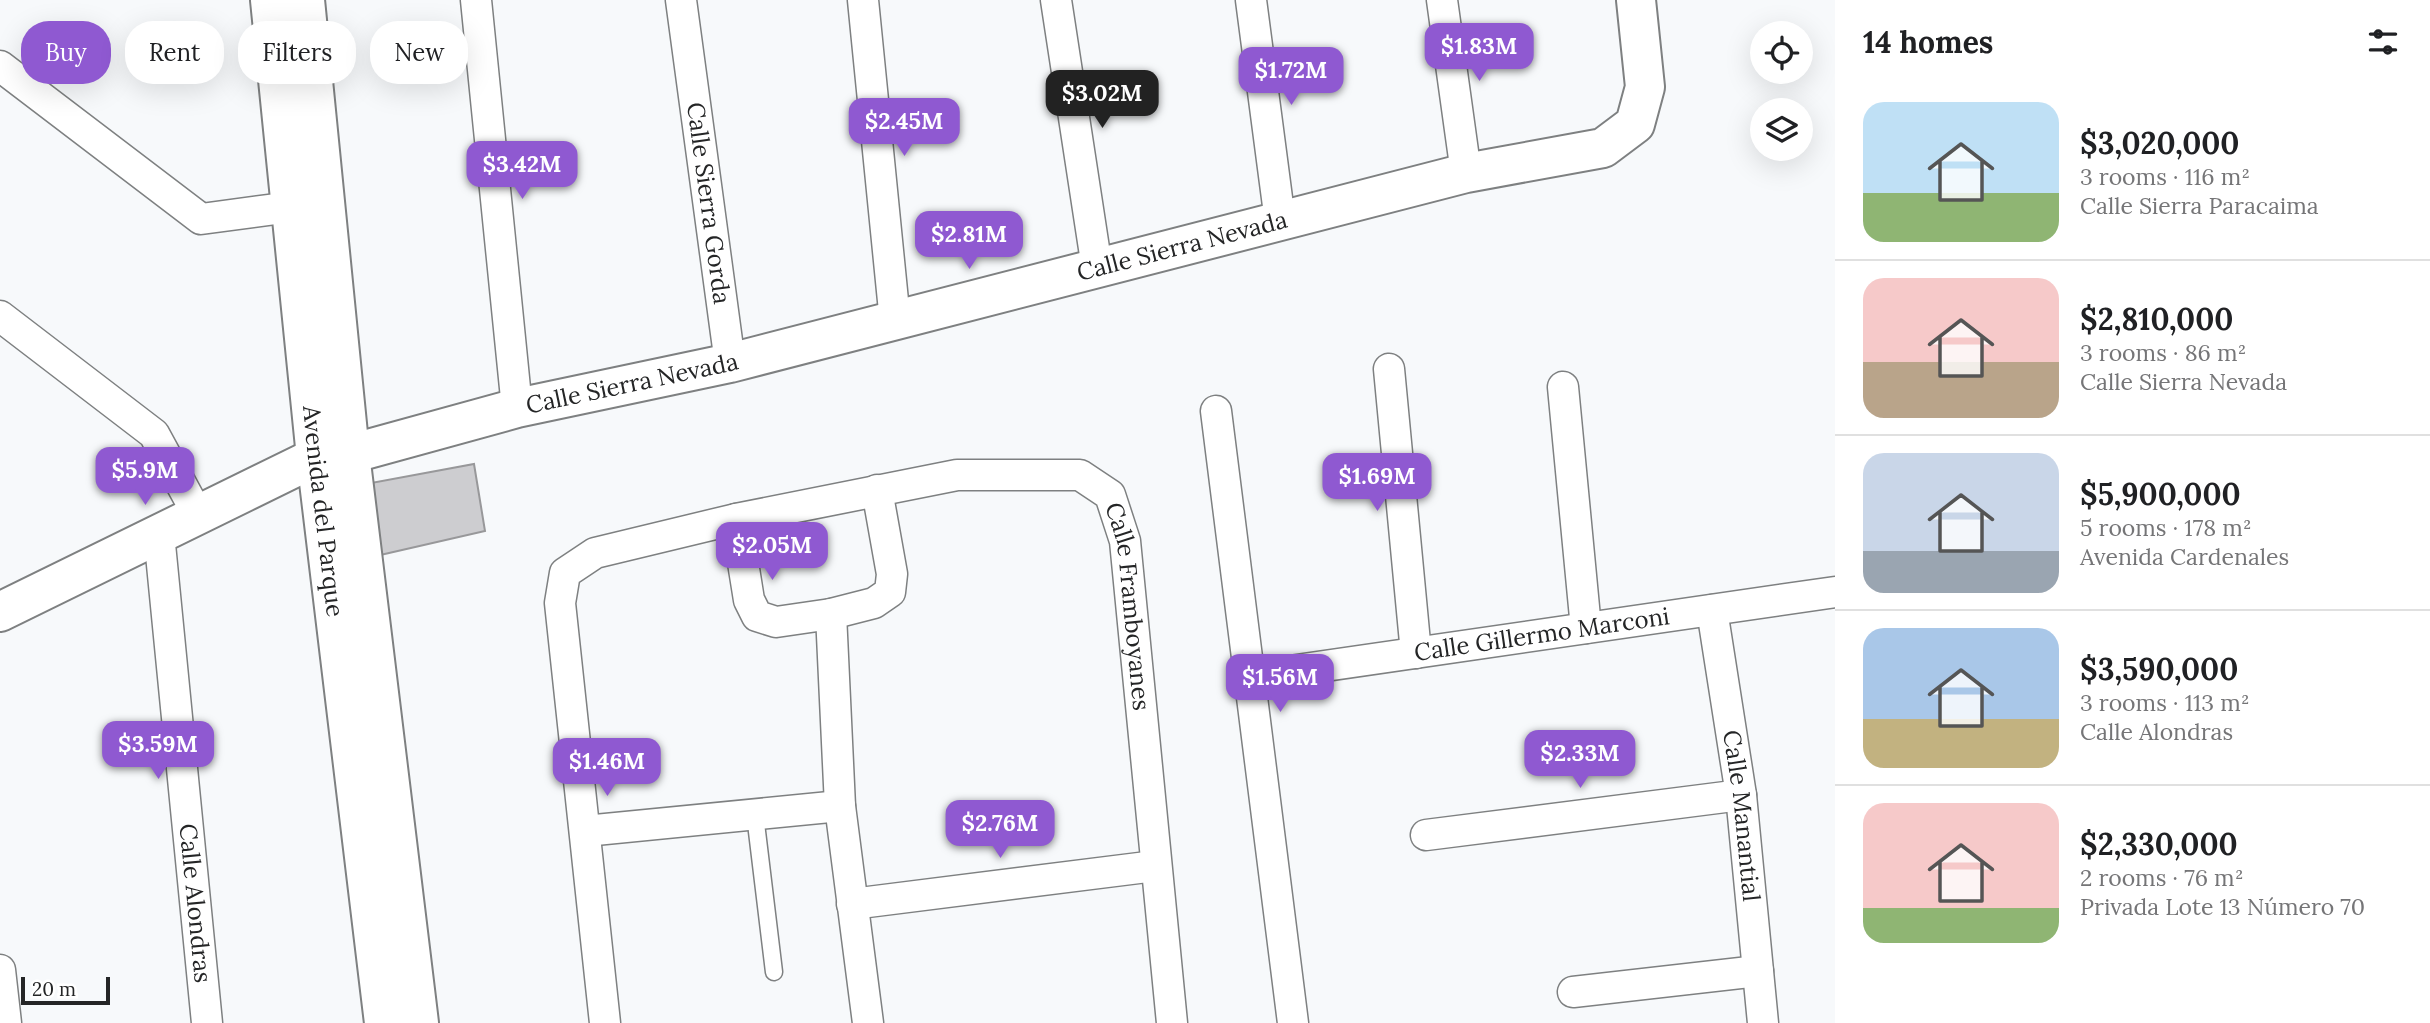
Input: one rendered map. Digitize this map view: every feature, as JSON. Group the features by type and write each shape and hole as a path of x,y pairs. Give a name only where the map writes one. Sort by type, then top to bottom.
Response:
{"street":[{"name":"Avenida del Parque","path":"270,0 294,21"},
{"path":"476,0 517,408"},
{"name":"Calle Sierra Gorda","path":"681,0 730,363"},
{"path":"863,0 895,321"},
{"path":"1056,0 1097,268"},
{"path":"1251,0 1280,221"},
{"path":"1442,0 1466,173"},
{"name":"Calle Sierra Nevada","path":"2,607 333,455 517,408 730,363 1466,173 1602,148 1635,124 1645,87 1636,0"},
{"path":"0,66 201,219 291,208"},
{"name":"Avenida del Parque","path":"295,84 291,208 333,455 419,1023"},
{"name":"Avenida del Parque","path":"302,84 384,1023"},
{"path":"0,316 154,434 198,515"},
{"path":"1389,369 1416,653"},
{"path":"1563,387 1587,628"},
{"path":"1216,411 1293,1023"},
{"name":"Calle Framboyanes","path":"605,1023 559,603 565,573 595,554 736,519 877,490 957,475 1080,475 1110,495 1125,541 1172,1023"},
{"path":"736,519 749,600 757,616 776,622 831,614 874,603 890,592 892,574 877,490"},
{"name":"Calle Alondras","path":"159,534 207,1023"},
{"name":"Calle Gillermo Marconi","path":"1249,677 1835,592"},
{"name":"Calle Manantial","path":"1712,610 1741,795 1763,1023"},
{"path":"831,614 840,806 868,1023"},
{"path":"1426,835 1741,795"},
{"path":"585,831 840,806"},
{"path":"852,904 1155,866"},
{"path":"0,970 6,1023"},
{"path":"1573,992 1758,971"}],"lane":[{"path":"755,815 774,972"}],"building":[{"path":"474,464 485,531 376,556 371,483"}]}
